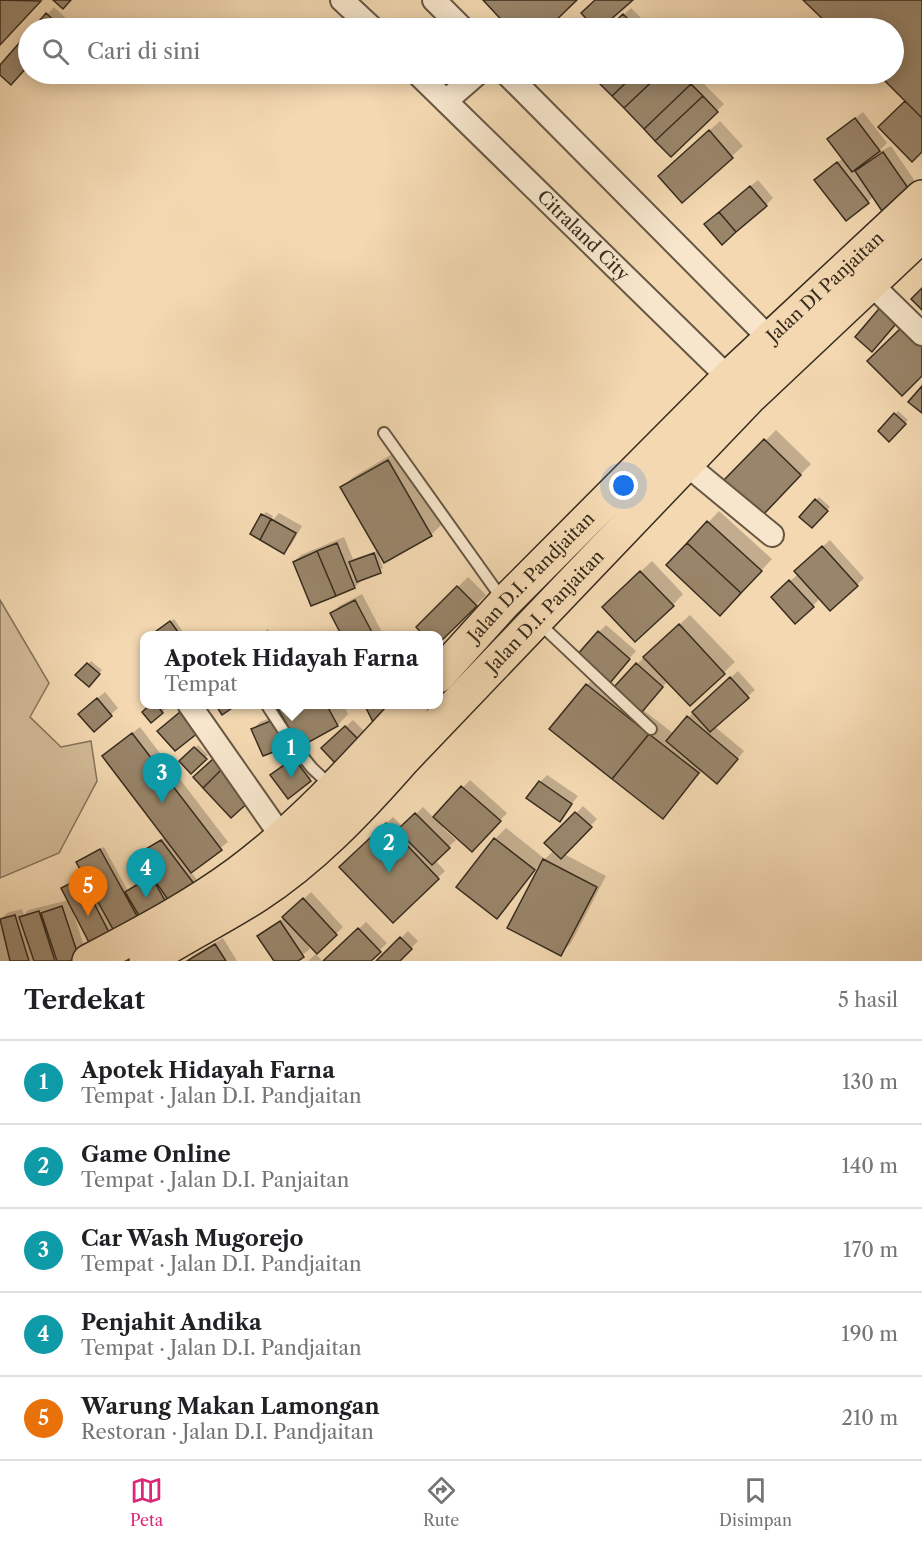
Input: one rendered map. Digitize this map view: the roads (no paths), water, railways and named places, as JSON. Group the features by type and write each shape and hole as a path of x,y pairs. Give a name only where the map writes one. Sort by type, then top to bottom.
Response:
{"highway":[{"name":"Jalan DI Panjaitan","path":"739,387 780,347 922,196"},
{"path":"780,347 831,319 922,235"},
{"name":"Jalan D.I. Panjaitan","path":"148,949 257,896 322,845 365,803 686,464 739,387"},
{"name":"Jalan D.I. Pandjaitan","path":"443,670 505,602 739,387"},
{"path":"89,961 148,949 189,906 229,879 282,837 335,789 408,709"}],"street":[{"path":"342,0 361,18"},
{"path":"434,0 452,18"},
{"name":"Citraland City","path":"428,84 739,387"},
{"path":"446,101 466,84"},
{"path":"517,84 780,347"},
{"path":"871,284 922,334"},
{"path":"686,464 772,535"},
{"path":"192,709 282,837"}],"lane":[{"path":"384,433 505,602"},
{"path":"537,621 651,729"},
{"path":"269,709 305,759 335,789"}],"place":[{"name":"Apotek Hidayah Farna","path":"291,778"},
{"name":"Car Wash Mugorejo","path":"162,803"},
{"name":"Game Online","path":"389,873"},
{"name":"Penjahit Andika","path":"146,898"},
{"name":"Warung Makan Lamongan","path":"88,916"}]}
